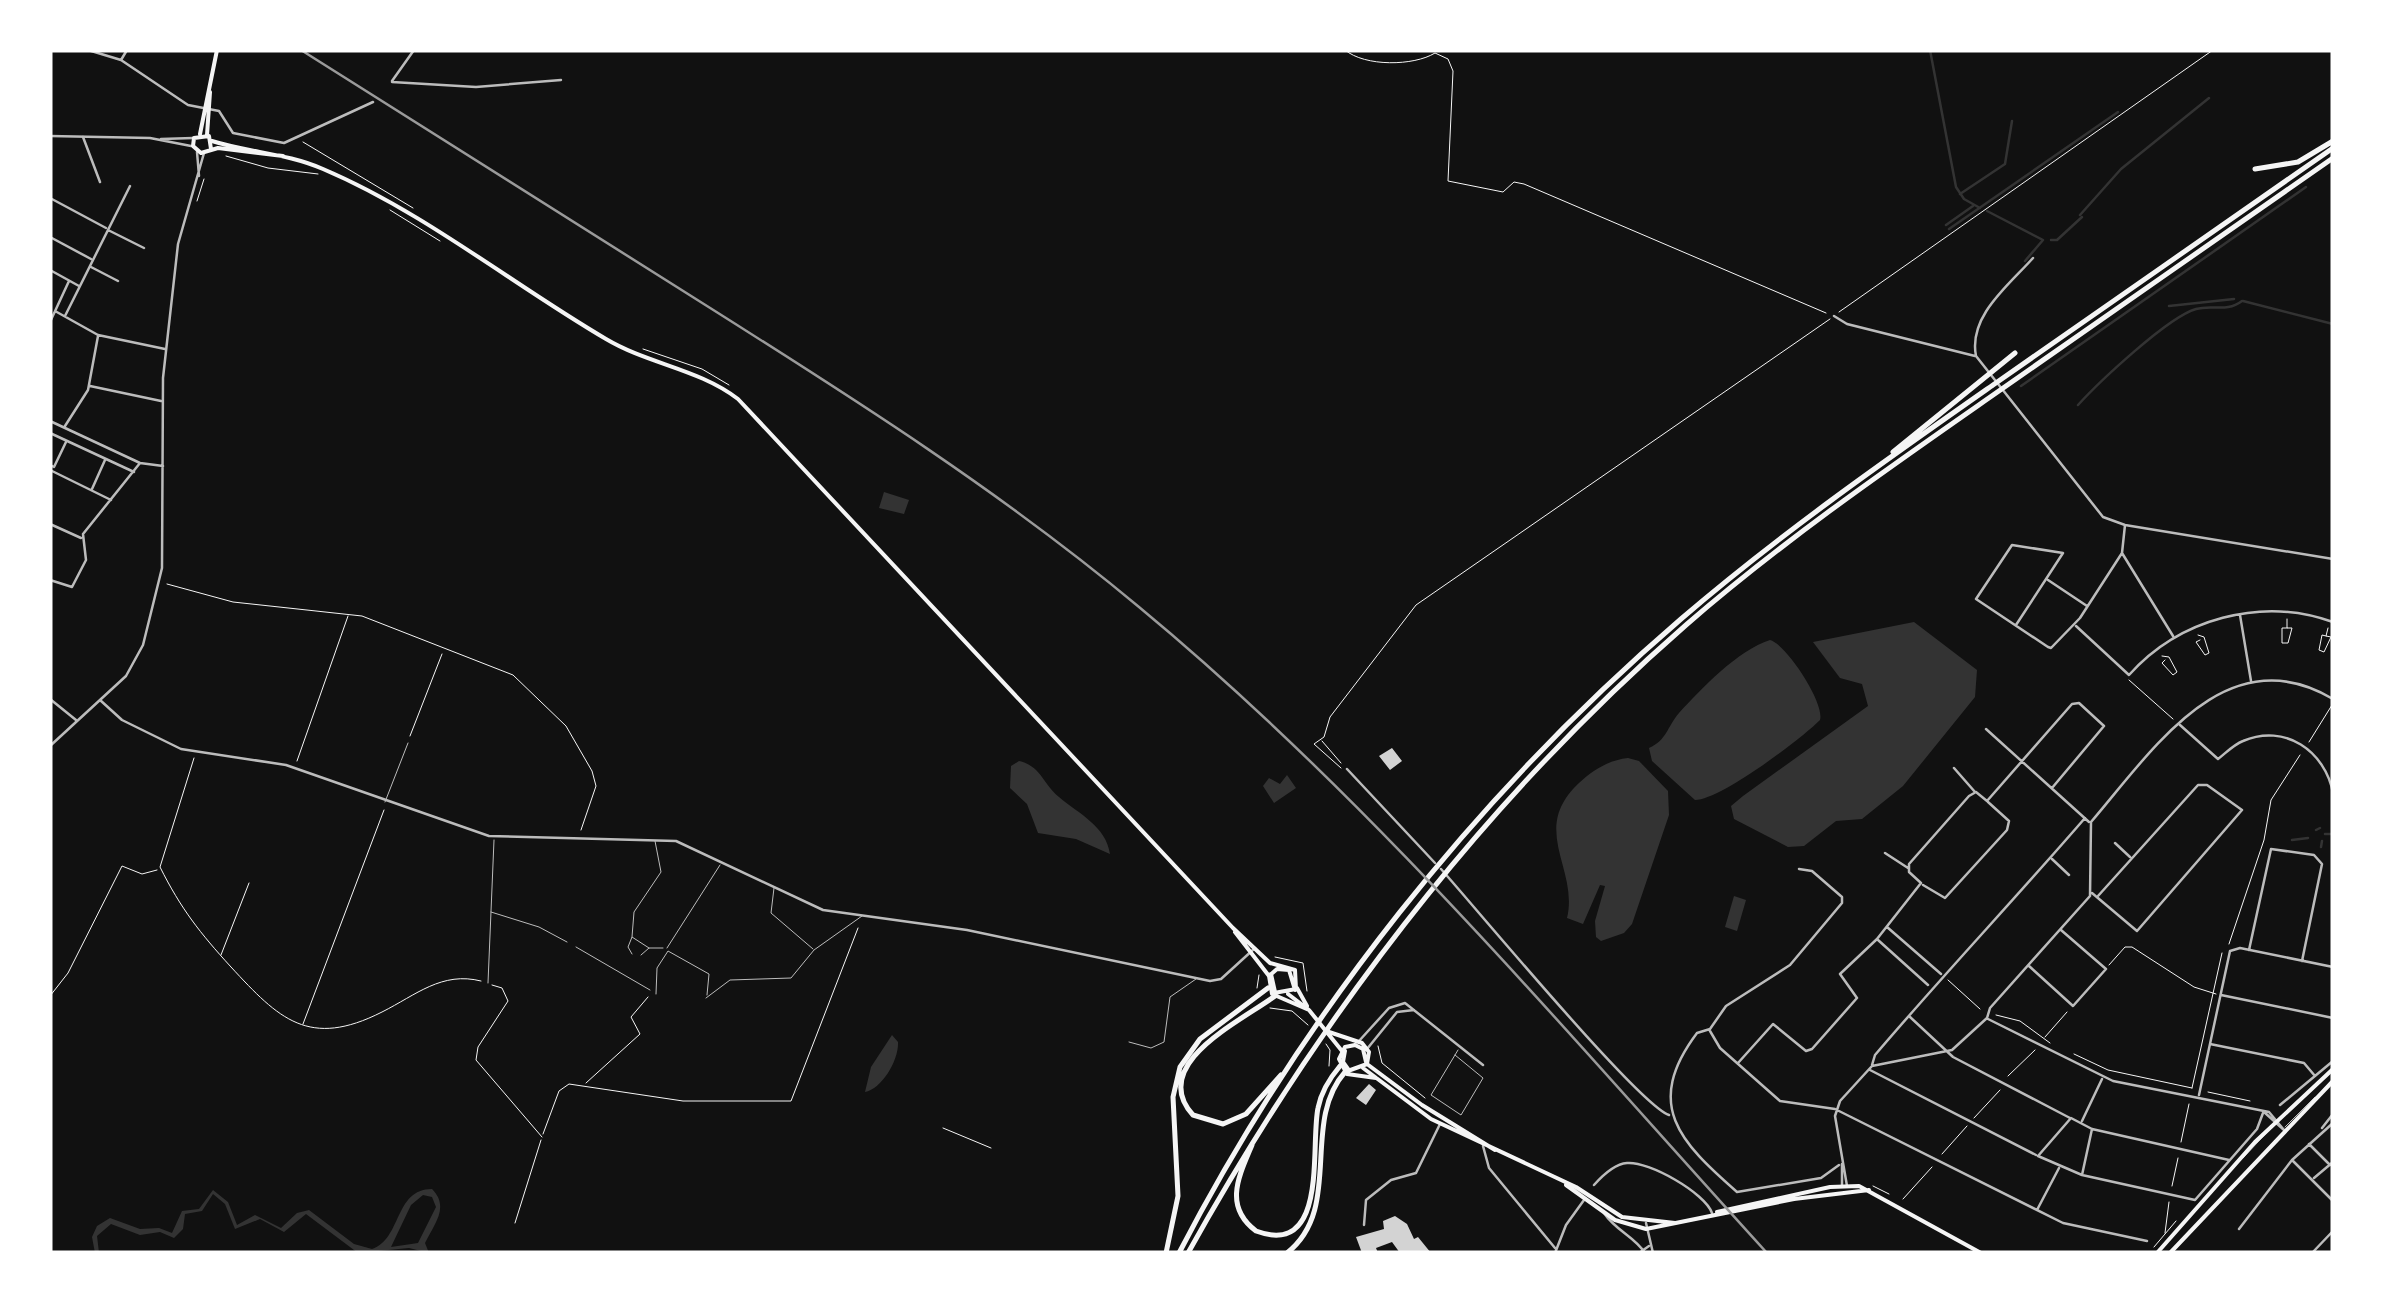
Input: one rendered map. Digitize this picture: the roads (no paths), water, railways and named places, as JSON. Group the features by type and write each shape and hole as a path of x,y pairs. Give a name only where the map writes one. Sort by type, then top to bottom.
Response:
{"highway":[{"path":"2256,169 2298,162 2333,144"},
{"path":"1188,1253 1331,1012 1407,904 1536,757 1666,632 1738,570 1883,462 2333,144"},
{"path":"1331,1012 1451,865 1551,754 1624,681 1746,574 1867,484 2333,158"},
{"path":"1883,462 2015,354"},
{"path":"1272,993 1194,1056 1182,1080 1186,1104 1206,1122 1231,1123 1250,1111 1317,1037"},
{"path":"1166,1253 1179,1185 1173,1102 1177,1074 1200,1039 1260,996 1272,993"},
{"path":"1179,1253 1292,1061"},
{"path":"1259,1128 1237,1180 1236,1202 1245,1221 1256,1231 1285,1234 1300,1224 1309,1210 1318,1109 1333,1074 1345,1070"},
{"path":"1287,1253 1305,1235 1314,1215 1325,1109 1345,1070"}],"main road":[{"path":"204,134 216,50"},
{"path":"204,134 194,138 197,152 211,149 286,156"},
{"path":"204,134 212,141 286,156 359,187 610,341 708,379 738,398 1233,928 1276,965 1293,970"},
{"path":"211,149 212,141"},
{"path":"1233,928 1270,975 1272,993 1292,992 1310,1010"},
{"path":"1270,975 1280,968 1293,970"},
{"path":"1293,970 1292,992 1343,1050 1345,1070 1365,1067 1442,1122 1646,1226"},
{"path":"1329,1032 1368,1048 1365,1067"},
{"path":"1343,1050 1360,1044"},
{"path":"1360,1044 1365,1067 1378,1075"},
{"path":"2157,1253 2275,1121 2333,1069"},
{"path":"2170,1253 2333,1082"},
{"path":"1563,1183 1604,1213 1646,1226 1675,1224 1745,1204 1845,1187 1869,1190 1981,1253"}],"street":[{"path":"88,50 121,60 182,102 219,110 233,132 281,143 298,139 373,102"},
{"path":"121,60 127,50"},
{"path":"414,50 392,82 476,87 561,80"},
{"path":"50,136 194,138"},
{"path":"83,136 100,182"},
{"path":"160,140 193,146"},
{"path":"197,152 199,178"},
{"path":"50,746 137,661 159,582 165,349 179,234 204,153"},
{"path":"65,316 130,186"},
{"path":"50,198 144,248"},
{"path":"50,237 92,260"},
{"path":"2033,258 1984,314 1977,330 1976,356 2103,517 2125,525 2333,559"},
{"path":"89,266 118,281"},
{"path":"50,270 80,286"},
{"path":"50,322 70,281"},
{"path":"55,311 98,335 165,349"},
{"path":"1832,316 1847,324 1976,356"},
{"path":"64,428 89,386 98,335"},
{"path":"89,386 163,402"},
{"path":"50,421 140,463 163,466"},
{"path":"50,434 134,472"},
{"path":"50,468 66,440"},
{"path":"92,489 106,459"},
{"path":"50,580 70,588 86,560 82,539 140,463"},
{"path":"50,468 111,500"},
{"path":"50,524 82,539"},
{"path":"2016,625 2063,552 2012,545 1977,600 2016,625 2052,648 2075,625 2122,553 2125,525"},
{"path":"2122,553 2174,638"},
{"path":"2046,579 2088,606"},
{"path":"2075,625 2128,676 2174,638 2240,614 2288,612 2333,622"},
{"path":"2240,614 2251,682"},
{"path":"1870,1068 1947,1052 1988,1015 2091,893 2091,824 2179,724 2210,697 2251,682 2288,682 2333,699"},
{"path":"50,699 77,721"},
{"path":"100,700 129,724 195,753 295,768 494,837 687,845 817,909 967,930 1196,979 1219,980 1256,948"},
{"path":"1987,800 2073,702 2081,704 2104,726 2052,788"},
{"path":"2179,724 2218,759 2254,737 2295,741 2322,763 2333,793"},
{"path":"1986,729 2091,824"},
{"path":"1884,854 1908,868 1944,899 2007,830 2008,822 1954,768"},
{"path":"1347,769 1659,1112 1670,1116 1738,1192 1820,1178 1842,1164"},
{"path":"2091,893 2136,931 2243,814 2224,796 2198,785 2098,896"},
{"path":"1908,868 1975,792"},
{"path":"2333,808 2333,826"},
{"path":"1845,1187 1835,1108 1870,1068 1875,1055 1930,986 2085,818"},
{"path":"2115,844 2131,858"},
{"path":"2250,950 2269,853 2276,847 2316,855 2322,862 2302,960"},
{"path":"2050,858 2070,875"},
{"path":"1670,1116 1670,1090 1681,1058 1698,1033 1710,1029 1726,1006 1790,965 1842,903 1842,897 1816,874 1799,870"},
{"path":"1738,1063 1773,1024 1806,1051 1812,1048 1857,998 1840,974 1877,939 1922,883"},
{"path":"1886,926 1942,974"},
{"path":"2028,965 2073,1006 2106,969 2060,929"},
{"path":"1877,939 1930,986"},
{"path":"2198,1098 2228,956 2234,948 2333,967"},
{"path":"2219,995 2333,1018"},
{"path":"1360,1044 1394,1005 1405,1003 1483,1066"},
{"path":"1368,1048 1396,1012 1415,1010"},
{"path":"1988,1015 2103,1077 2263,1111 2284,1130"},
{"path":"1909,1016 1947,1052 2092,1130 2229,1160"},
{"path":"1710,1029 1720,1048 1780,1100 1835,1108 2036,1212 2074,1227 2147,1241"},
{"path":"2208,1044 2304,1063 2315,1076"},
{"path":"2280,1105 2333,1061"},
{"path":"1870,1068 2059,1167 2194,1200 2257,1130 2263,1111"},
{"path":"2082,1123 2103,1077"},
{"path":"2322,1130 2333,1114"},
{"path":"2038,1156 2072,1118"},
{"path":"1364,1224 1366,1200 1390,1180 1416,1173 1442,1122"},
{"path":"2239,1228 2308,1142 2333,1124"},
{"path":"2082,1174 2092,1130"},
{"path":"2308,1142 2332,1163 2312,1180"},
{"path":"1484,1144 1489,1168 1547,1234 1555,1250"},
{"path":"2292,1160 2333,1201"},
{"path":"1594,1185 1618,1165 1632,1163 1696,1191 1713,1215"},
{"path":"2036,1212 2059,1167"},
{"path":"1555,1250 1585,1198"},
{"path":"1604,1213 1643,1252 1649,1246"},
{"path":"1646,1226 1653,1253"},
{"path":"2312,1253 2333,1231"},
{"path":"1547,1234 1562,1232"},
{"path":"2319,1246 2324,1253"}],"lane":[{"path":"385,802 408,743"},
{"path":"488,984 494,837"},
{"path":"632,954 628,948 634,912 662,872 655,841"},
{"path":"576,947 655,992 657,968 721,862"},
{"path":"774,888 771,913 814,950"},
{"path":"491,912 539,927 567,942"},
{"path":"632,937 649,948 667,949 709,974 706,998 730,980 791,978 814,950 863,915"},
{"path":"641,955 649,948"},
{"path":"1129,1042 1151,1048 1164,1042 1170,997 1196,979"},
{"path":"1455,1055 1483,1078 1461,1116 1431,1098 1432,1092 1455,1055 1460,1047"}],"waterway":[{"path":"1930,50 1956,187 1964,199 1980,208"},
{"path":"2080,215 2121,169 2209,98"},
{"path":"1949,229 2118,112"},
{"path":"1960,194 2005,164 2012,121"},
{"path":"2021,386 2306,187"},
{"path":"1946,225 1973,206"},
{"path":"1987,211 2043,240 2025,261"},
{"path":"2051,240 2057,240 2082,217"},
{"path":"2169,306 2234,299"},
{"path":"2078,405 2134,351 2184,314 2202,308 2230,307 2242,301"},
{"path":"2243,301 2333,324"},
{"path":"2316,830 2320,828"},
{"path":"2325,834 2333,834"},
{"path":"2292,840 2308,838"},
{"path":"2321,847 2322,841"}],"railway":[{"path":"301,50 874,413 1088,565 1224,681 1386,837 1767,1253"}]}
